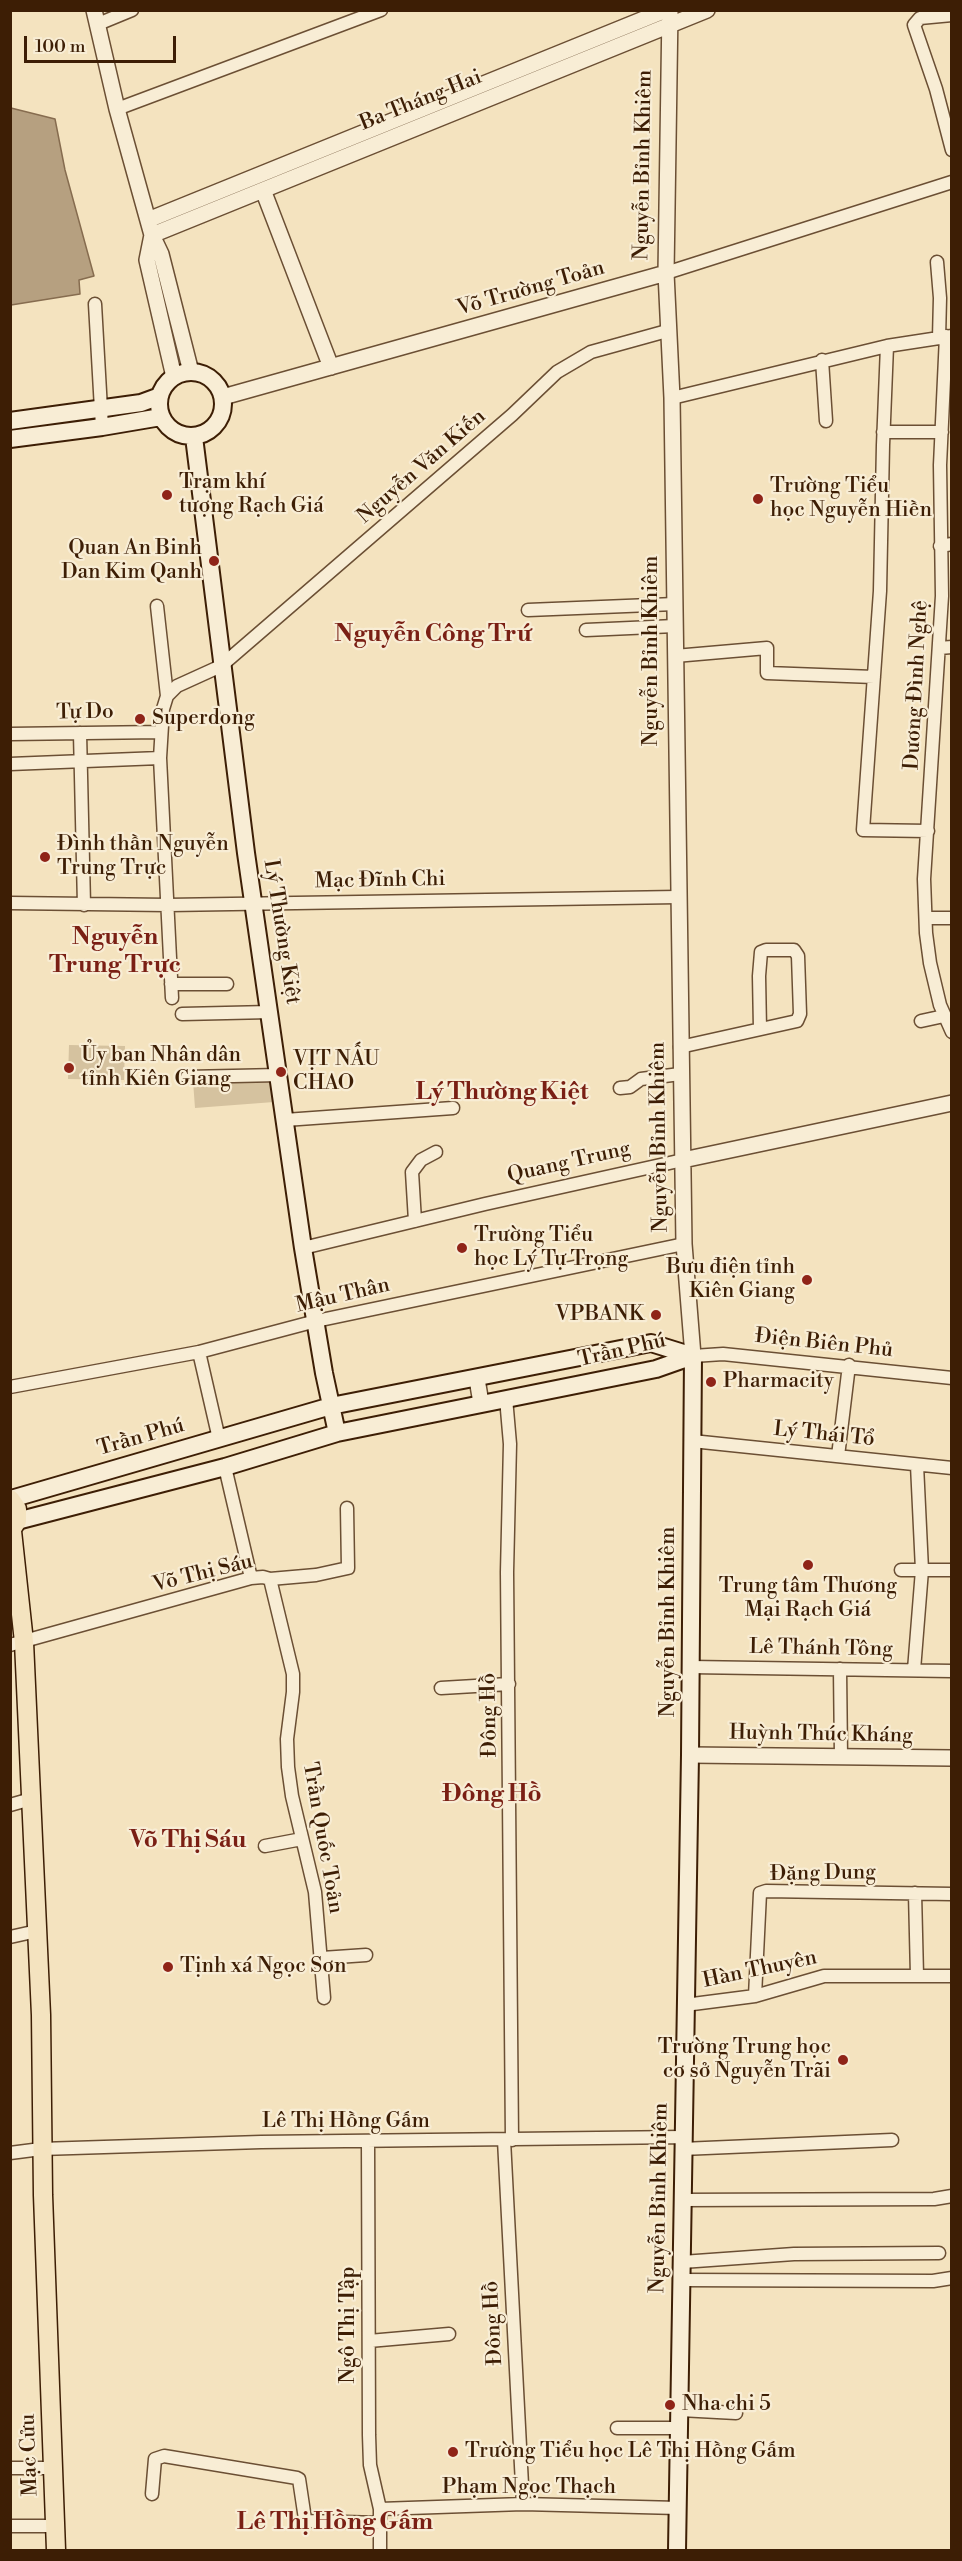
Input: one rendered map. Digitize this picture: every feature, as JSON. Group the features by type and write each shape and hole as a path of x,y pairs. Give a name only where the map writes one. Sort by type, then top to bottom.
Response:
{"main road":[{"path":"191,372 211,379 219,387 224,408 214,428 194,437 174,432 161,417 160,396 174,377 191,372"},
{"path":"10,421 101,410 141,403 160,396"},
{"path":"10,439 161,417"},
{"name":"Lý Thường Kiệt","path":"194,437 221,666 303,1248 337,1432"},
{"name":"Trần Phú","path":"11,1499 332,1406 651,1343 693,1356"},
{"name":"Trần Phú","path":"13,1528 337,1432 656,1369 693,1356"},
{"name":"Nguyễn Bỉnh Khiêm","path":"677,2550 690,1755 693,1356"},
{"path":"219,1439 225,1467"},
{"name":"Mạc Cửu","path":"11,1499 17,1509 13,1528 17,1643 31,1799 41,2015 41,2149 56,2550"}],"street":[{"path":"132,10 96,17 117,109 150,227 161,254 191,372"},
{"path":"117,109 381,10"},
{"name":"Ba Tháng Hai","path":"150,227 668,15 707,10"},
{"name":"Nguyễn Bỉnh Khiêm","path":"668,15 666,273 672,398 680,1074 684,1244 693,1356"},
{"path":"951,15 920,18 914,24 936,89 951,150"},
{"name":"Ba Tháng Hai","path":"150,227 262,190 400,126"},
{"name":"Võ Trường Toản","path":"223,397 666,273 951,182"},
{"path":"262,190 331,367"},
{"path":"150,227 147,260 174,377"},
{"name":"Dương Đình Nghệ","path":"937,262 945,337 945,434 940,465 946,545 942,596 945,647 924,879 930,963 944,1016 951,1032"},
{"path":"95,304 102,427"},
{"name":"Nguyễn Văn Kiến","path":"167,696 177,686 221,666 512,415 557,372 591,352 667,331"},
{"path":"672,398 822,360 887,346 945,337"},
{"path":"887,346 880,591 863,830 928,831"},
{"path":"822,360 826,421"},
{"path":"883,432 945,434"},
{"path":"528,610 675,604"},
{"path":"157,606 167,696 160,732 160,758 172,998"},
{"path":"586,630 675,626"},
{"path":"675,656 767,648 767,673 874,677"},
{"path":"80,732 84,905"},
{"name":"Tự Do","path":"10,734 160,732"},
{"path":"10,764 160,758"},
{"name":"Mạc Đĩnh Chi","path":"10,903 168,905 678,897"},
{"path":"926,918 951,918"},
{"path":"680,1047 794,1023 799,1018 798,956 794,950 761,952 760,1029"},
{"path":"171,984 227,984"},
{"path":"182,1014 270,1012"},
{"path":"921,1021 944,1016"},
{"path":"620,1088 630,1087 641,1079 680,1074"},
{"path":"187,1077 279,1075"},
{"name":"Quang Trung","path":"303,1248 683,1160 951,1103"},
{"path":"285,1120 453,1108"},
{"path":"415,1221 412,1172 421,1160 436,1152"},
{"name":"Mậu Thân","path":"10,1387 199,1352 316,1321 684,1244"},
{"path":"199,1352 219,1439"},
{"name":"Điện Biên Phủ","path":"693,1356 723,1354 849,1365 951,1378"},
{"path":"838,1456 849,1365"},
{"path":"477,1379 481,1403"},
{"name":"Đông Hồ","path":"506,1398 510,1444 507,1572 509,1684 508,2140 523,2504"},
{"name":"Lý Thái Tổ","path":"692,1441 951,1468"},
{"path":"914,1670 922,1570 916,1465"},
{"path":"225,1467 251,1578"},
{"name":"Võ Thị Sáu","path":"17,1643 251,1578 263,1577 270,1580 316,1575 348,1568 347,1508"},
{"path":"901,1570 951,1570"},
{"name":"Trần Quốc Toản","path":"270,1580 292,1674 293,1692 287,1739 288,1767 315,1892 324,1998"},
{"name":"Lê Thánh Tông","path":"691,1667 951,1671"},
{"path":"840,1669 841,1757"},
{"path":"441,1688 509,1684"},
{"name":"Huỳnh Thúc Kháng","path":"690,1755 951,1758"},
{"path":"10,1805 31,1799"},
{"path":"265,1846 302,1839"},
{"name":"Đặng Dung","path":"755,1996 760,1893 766,1891 951,1894"},
{"path":"915,1893 916,1976"},
{"path":"10,1937 37,1931"},
{"path":"321,1958 366,1956"},
{"name":"Hàn Thuyên","path":"685,2004 755,1996 810,1978 824,1976 951,1976"},
{"name":"Lê Thị Hồng Gấm","path":"10,2153 41,2149 368,2141 508,2140 682,2143 892,2140"},
{"name":"Ngô Thị Tập","path":"368,2141 370,2465 380,2509 380,2550"},
{"path":"682,2200 934,2199 951,2196"},
{"path":"682,2262 794,2254 939,2253"},
{"path":"681,2280 933,2281 951,2278"},
{"path":"369,2341 449,2334"},
{"path":"680,2409 736,2413"},
{"path":"617,2428 679,2428"},
{"path":"152,2494 155,2459 164,2456 297,2478 305,2519 309,2521 380,2523"},
{"path":"10,2468 53,2468"},
{"name":"Phạm Ngọc Thạch","path":"380,2509 523,2504 678,2508"},
{"path":"10,2526 55,2526"}],"shaded area":[{"path":"11,108 55,119 65,170 94,276 79,280 80,294 11,305"},
{"path":"69,1045 125,1046 124,1080 68,1079"},
{"path":"270,1079 274,1102 195,1108 193,1081"}],"place":[{"name":"Trạm khí tượng Rạch Giá","path":"167,495"},
{"name":"Trường Tiểu học Nguyễn Hiền","path":"758,499"},
{"name":"Quan An Binh Dan Kim Qanh","path":"214,561"},
{"name":"Superdong","path":"140,719"},
{"name":"Đình thần Nguyễn Trung Trực","path":"45,857"},
{"name":"Ủy ban Nhân dân tỉnh Kiên Giang","path":"69,1068"},
{"name":"VỊT NẤU CHAO","path":"281,1072"},
{"name":"Trường Tiểu học Lý Tự Trọng","path":"462,1248"},
{"name":"Bưu điện tỉnh Kiên Giang","path":"807,1280"},
{"name":"VPBANK","path":"656,1315"},
{"name":"Pharmacity","path":"711,1382"},
{"name":"Trung tâm Thương Mại Rạch Giá","path":"808,1565"},
{"name":"Tịnh xá Ngọc Sơn","path":"168,1967"},
{"name":"Trường Trung học cơ sở Nguyễn Trãi","path":"843,2060"},
{"name":"Nha chi 5","path":"670,2405"},
{"name":"Trường Tiểu học Lê Thị Hồng Gấm","path":"453,2452"}],"district":[{"name":"Nguyễn Công Trứ","path":"433,635"},
{"name":"Nguyễn Trung Trực","path":"115,952"},
{"name":"Lý Thường Kiệt","path":"502,1093"},
{"name":"Đông Hồ","path":"492,1795"},
{"name":"Võ Thị Sáu","path":"188,1841"},
{"name":"Lê Thị Hồng Gấm","path":"335,2523"}]}
